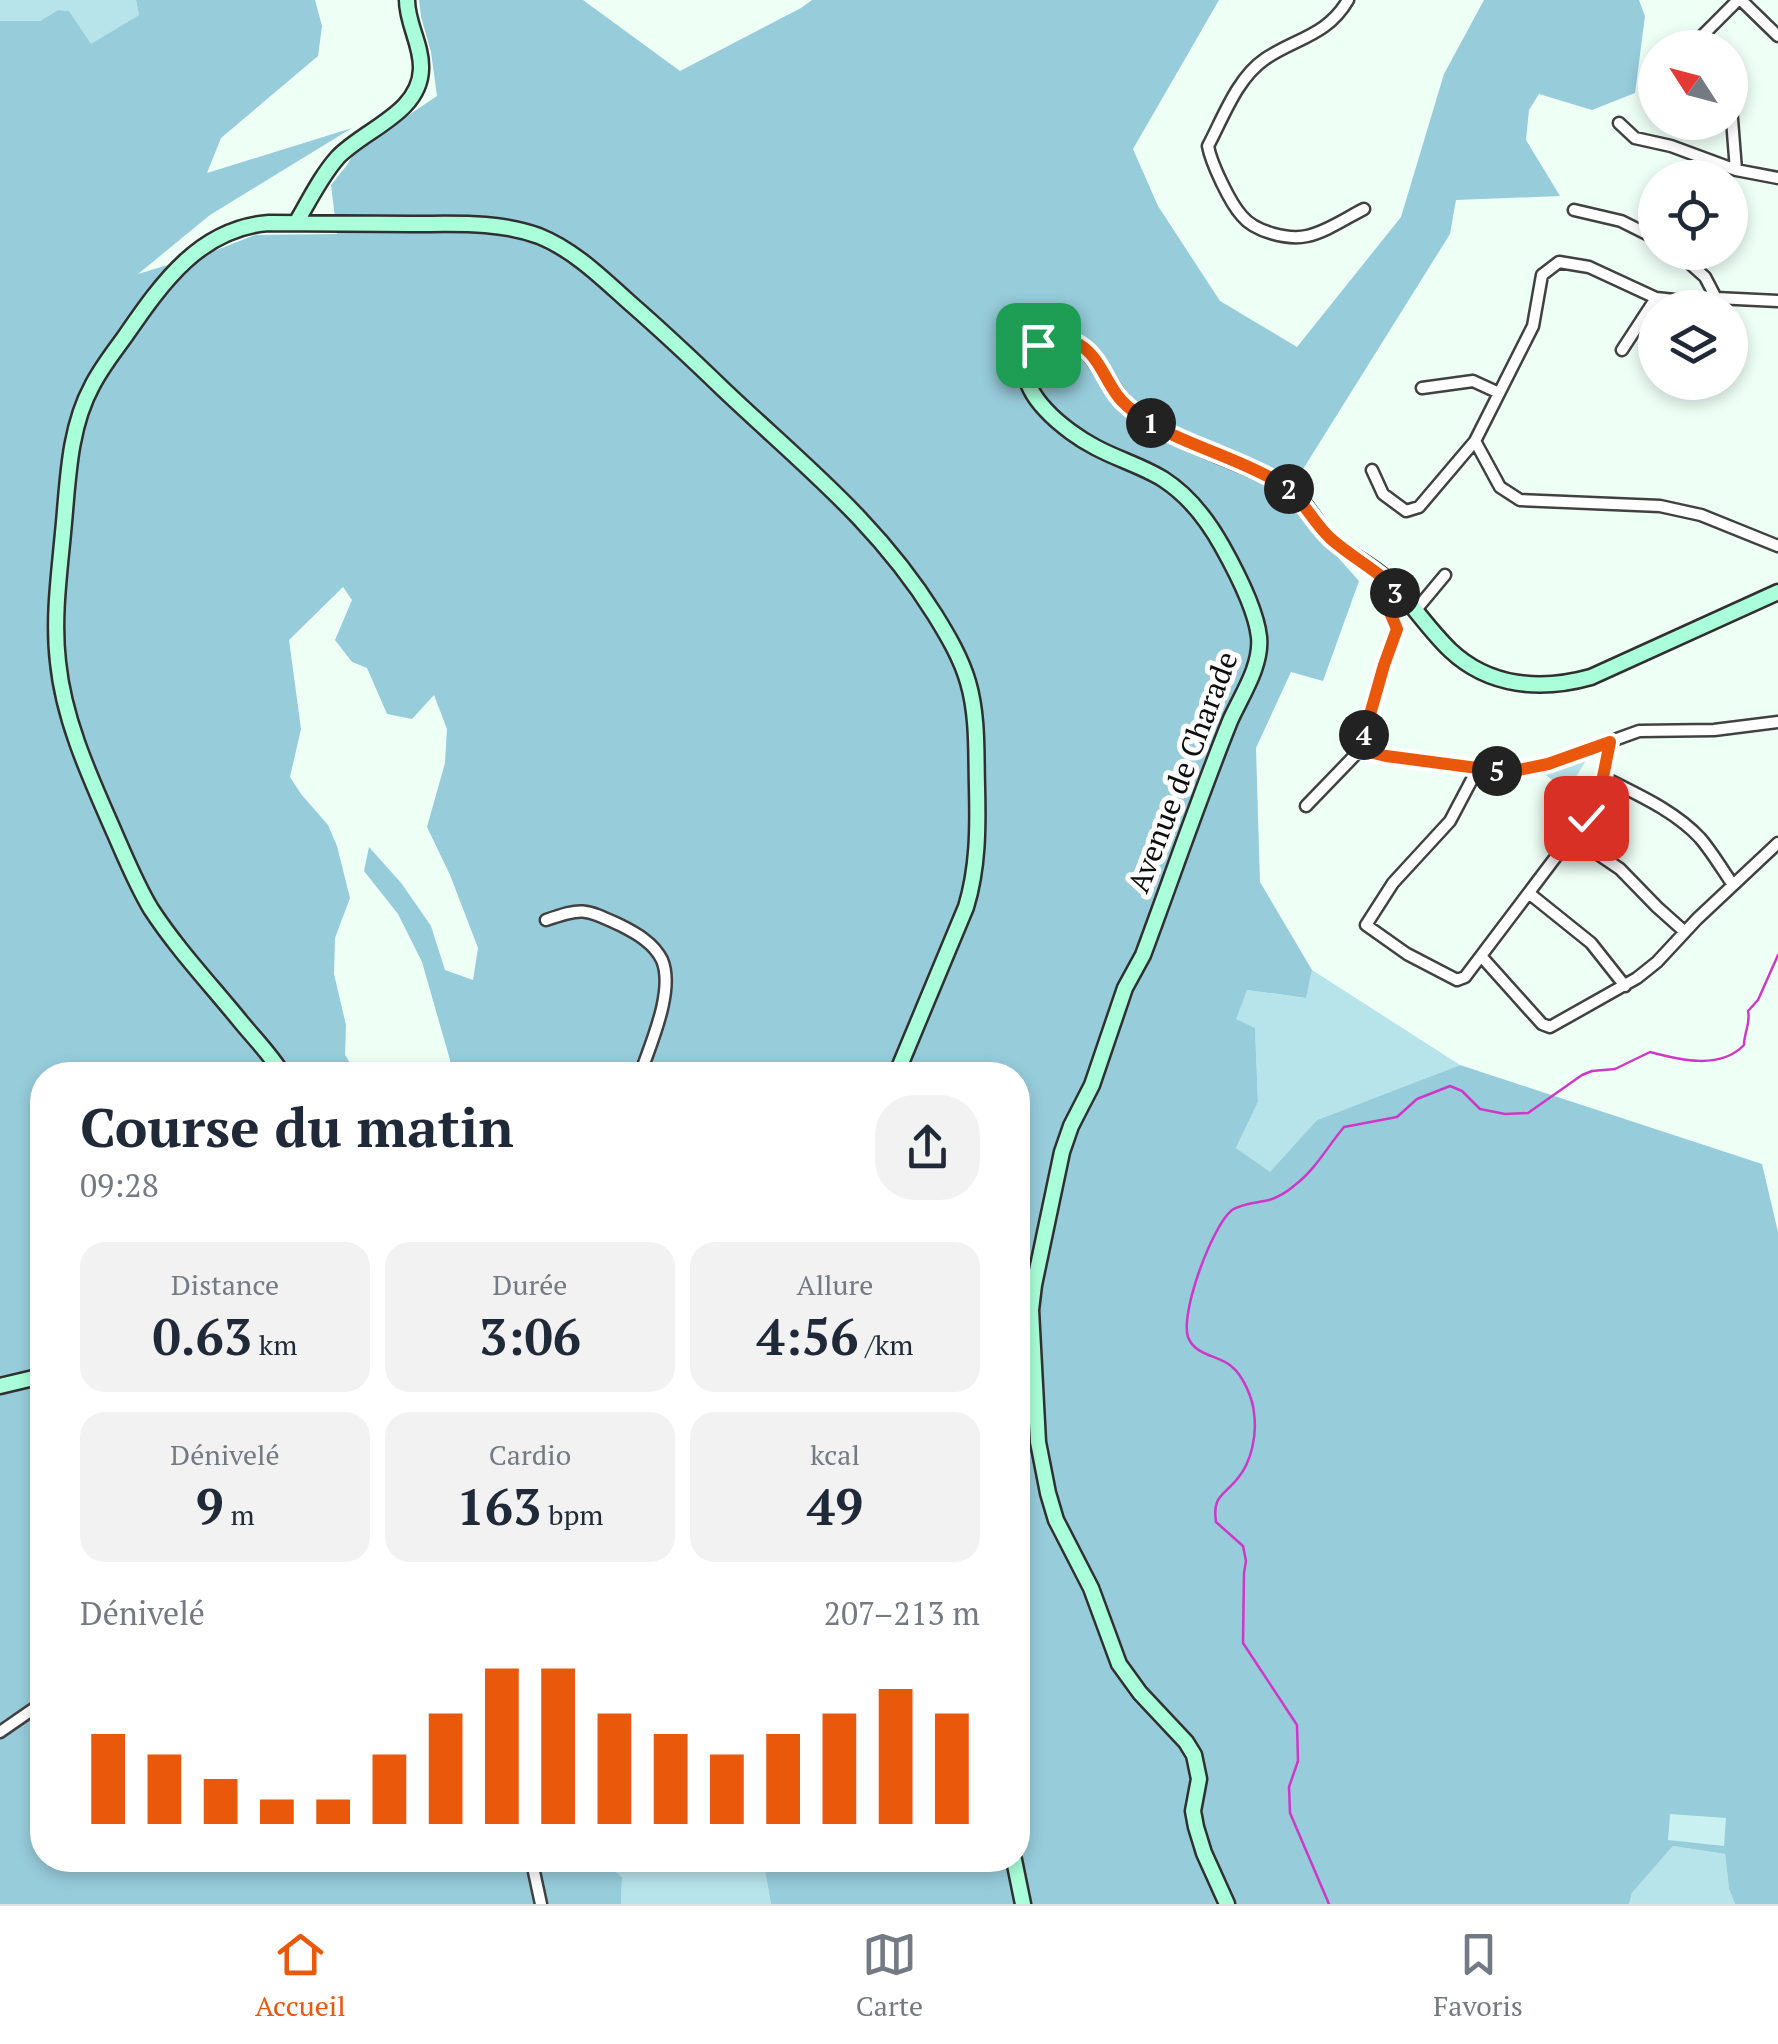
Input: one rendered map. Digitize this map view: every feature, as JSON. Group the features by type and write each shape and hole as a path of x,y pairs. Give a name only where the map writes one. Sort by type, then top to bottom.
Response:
{"street":[{"path":"296,223 335,160 403,108 414,95 421,64 410,28 407,0"},
{"path":"1348,0 1340,15 1320,31 1263,60 1244,79 1208,146 1211,160 1243,218 1262,229 1289,238 1310,236 1364,209"},
{"path":"1708,30 1740,0 1778,36"},
{"path":"1618,123 1635,138 1709,160"},
{"path":"1748,172 1778,178"},
{"path":"1574,210 1621,221 1638,230"},
{"path":"273,1062 149,906 74,736 62,687 56,636 72,448 92,384 148,303 201,246 242,227 268,223 499,226 536,235 561,247 682,349 848,505 909,576 946,634 968,683 975,728 977,848 966,907 901,1062"},
{"path":"1372,470 1383,494 1406,510 1419,507 1475,441 1534,326 1542,275 1559,262 1589,267 1639,290"},
{"path":"1697,270 1712,290"},
{"path":"1748,300 1778,301"},
{"path":"1622,350 1638,326"},
{"name":"Avenue de Charade","path":"1228,1904 1196,1827 1193,1811 1200,1779 1194,1755 1126,1676 1091,1588 1056,1520 1038,1442 1031,1310 1062,1152 1092,1085 1120,1000 1143,955 1230,721 1255,666 1260,638 1253,612 1222,546 1196,509 1161,478 1092,446 1054,416 1026,379 1030,355 1048,338 1071,340 1091,354 1117,395 1145,420 1294,492 1325,533 1397,590 1451,650 1496,678 1546,686 1591,677 1778,592"},
{"path":"1422,388 1473,381 1499,393"},
{"path":"1475,441 1500,487 1520,500 1660,506 1701,515 1778,546"},
{"path":"1415,611 1446,575"},
{"path":"1306,806 1360,750 1397,629 1386,603 1397,590"},
{"path":"1360,750 1508,772 1548,764 1639,731 1714,730 1778,722"},
{"path":"1478,768 1450,821 1393,884 1366,925 1407,954 1457,980 1465,977 1586,818 1603,777 1610,742"},
{"path":"1603,777 1691,829 1732,885"},
{"path":"1572,837 1620,869 1685,932"},
{"path":"1481,956 1546,1026 1555,1025 1625,986 1657,962 1778,843"},
{"path":"1530,894 1591,942 1625,986"},
{"path":"546,920 574,910 589,911 640,935 663,962 664,991 645,1062"},
{"path":"0,1386 30,1379"},
{"path":"0,1732 30,1711"},
{"path":"534,1872 541,1904"},
{"path":"1016,1872 1023,1904"}],"shaded area":[{"path":"0,0 136,0 139,15 91,45 69,11 58,10 40,21 0,21"},
{"path":"136,0 315,0 322,26 318,56 221,138 207,173 352,128 210,215 138,274 255,235 337,234 331,185 355,151 437,96 419,0 583,0 680,71 812,0 1219,0 1133,149 1158,206 1220,301 1297,347 1401,217 1444,74 1484,0 1639,0 1645,16 1643,30 1638,30 1635,93 1592,110 1539,94 1529,110 1526,140 1560,196 1456,200 1450,234 1285,498 1359,581 1323,681 1291,672 1256,748 1260,882 1312,970 1306,998 1247,990 1236,1019 1255,1028 1258,1102 1236,1148 1270,1172 1317,1120 1460,1065 1762,1164 1778,1232 1778,1904 1735,1904 1725,1854 1673,1846 1632,1893 1629,1904 771,1904 765,1872 1030,1872 1030,1062 450,1062 422,962 398,914 364,871 369,847 402,884 431,926 445,970 473,980 478,948 427,827 445,763 447,729 434,695 412,719 387,714 367,668 352,662 335,640 352,600 343,587 289,640 301,729 290,777 328,825 350,898 335,938 334,974 346,1025 345,1055 350,1062 30,1062 30,1872 616,1872 622,1877 621,1904 0,1904 0,21 40,21 58,10 69,11 91,44 139,15"},
{"path":"1586,760 1568,791 1544,774"},
{"path":"1312,970 1460,1065 1317,1120 1270,1173 1236,1148 1258,1102 1255,1028 1235,1019 1247,990 1305,998"},
{"path":"1670,1814 1726,1818 1724,1846 1668,1840"},
{"path":"1673,1846 1725,1854 1735,1904 1629,1904 1632,1893"},
{"path":"616,1872 765,1872 771,1904 621,1904 622,1877"}],"waterway":[{"path":"1329,1904 1290,1813 1289,1787 1298,1761 1297,1725 1243,1643 1243,1546 1216,1522 1220,1497 1238,1478 1250,1456 1255,1421 1252,1401 1240,1375 1226,1362 1201,1352 1188,1337 1193,1290 1207,1251 1232,1210 1273,1199 1289,1190 1309,1172 1344,1127 1397,1117 1417,1099 1450,1086 1462,1091 1480,1109 1528,1113 1582,1075 1615,1069 1650,1052 1699,1061 1734,1053 1744,1045 1748,1011 1758,1000 1778,955"}],"route":[{"path":"1038,345 1048,338 1060,338 1083,347 1117,395 1145,420 1294,492 1325,533 1397,590 1386,603 1397,629 1360,750 1508,772 1548,764 1610,742 1603,777 1586,818"}]}
